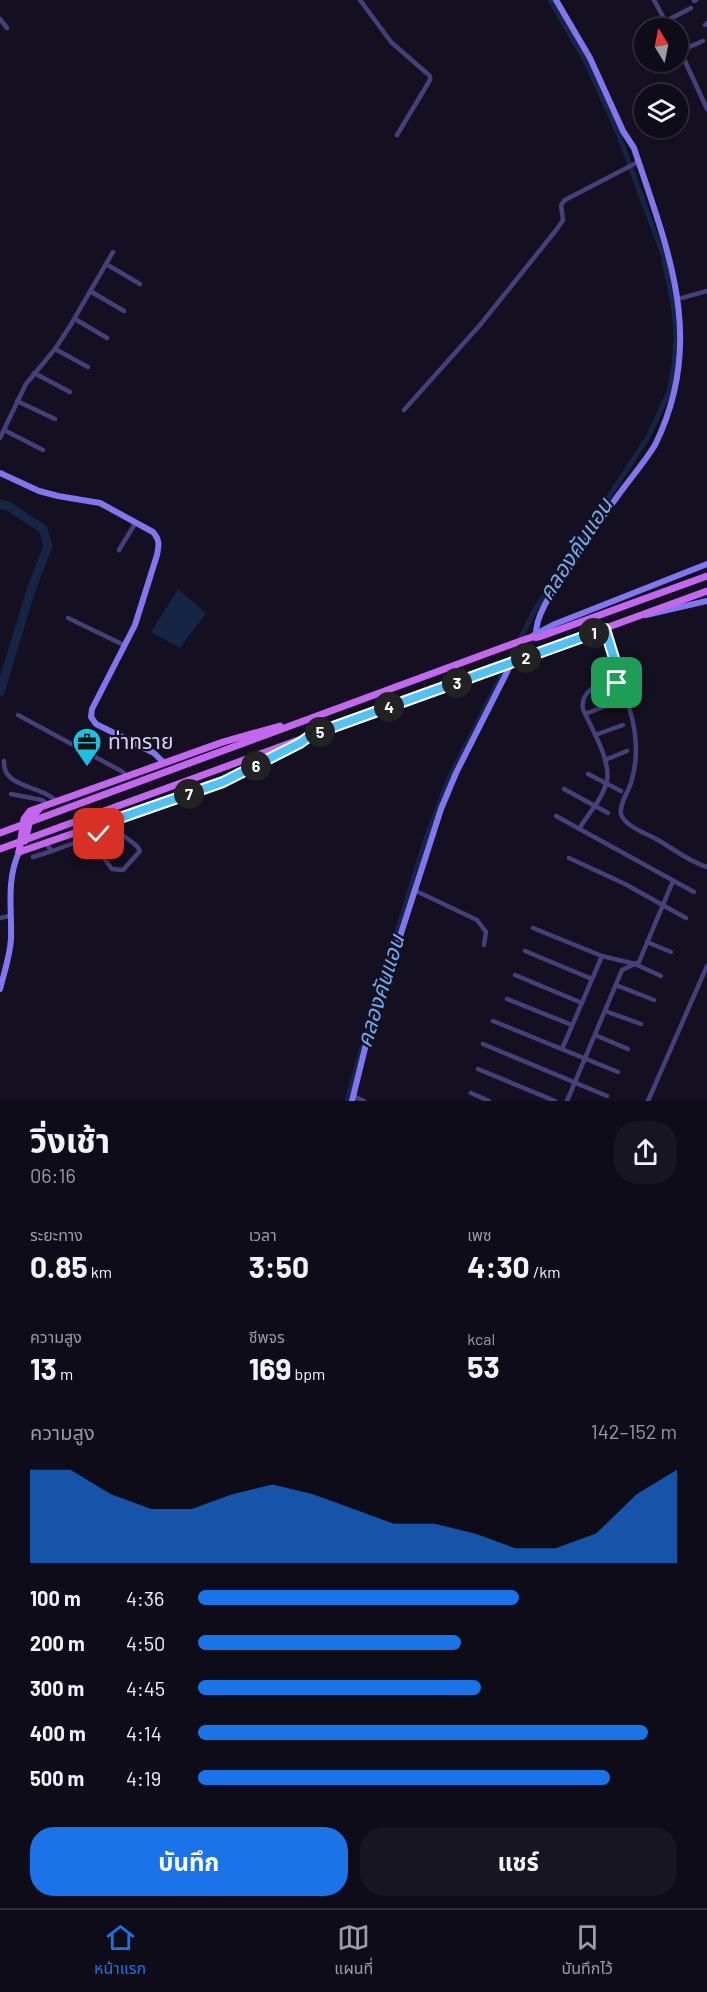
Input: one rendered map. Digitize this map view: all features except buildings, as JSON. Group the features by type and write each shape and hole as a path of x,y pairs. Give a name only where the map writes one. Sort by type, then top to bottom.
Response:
{"main road":[{"path":"0,833 504,647 707,576"},
{"path":"0,849 707,591"},
{"path":"19,852 26,840 30,820 44,805 210,747 323,715"},
{"path":"19,852 98,830 107,823 214,785 300,743 311,735"},
{"path":"210,747 214,749 213,755"},
{"path":"207,774 215,779 214,785"}],"street":[{"path":"360,0 391,42 430,76 430,80 397,135"},
{"path":"533,637 540,617 552,595 609,507 654,447 679,393 686,338 682,298 667,242 634,148 623,131 590,58 556,0"},
{"path":"654,0 664,18"},
{"path":"672,18 691,8"},
{"path":"0,19 7,28"},
{"path":"688,46 703,41"},
{"path":"688,68 707,109"},
{"path":"404,410 480,325 557,228 563,220 561,205 565,200 638,162"},
{"path":"0,438 26,384 55,349 75,319 113,252"},
{"path":"106,264 140,284"},
{"path":"90,291 124,311"},
{"path":"682,298 707,291"},
{"path":"75,319 107,338"},
{"path":"55,349 88,367"},
{"path":"34,374 70,392"},
{"path":"17,401 55,419"},
{"path":"4,430 43,450"},
{"path":"0,473 39,491 100,503 136,522 158,537 159,544 135,625 92,709 91,717 96,724 154,753 164,763"},
{"path":"119,550 136,522"},
{"path":"533,637 707,564"},
{"path":"636,617 707,601"},
{"path":"68,618 124,645"},
{"path":"605,629 618,671"},
{"path":"364,1101 352,1099 368,1036 428,844 450,786 509,664"},
{"path":"579,829 606,783 607,766 585,714 582,701 596,685 613,678 618,671"},
{"path":"618,671 624,672 627,678 625,682 619,684"},
{"path":"613,678 627,699 636,745 636,761 632,781 621,810 622,816 631,826 662,842 676,853 707,867"},
{"path":"585,714 614,703"},
{"path":"18,715 123,772 126,776"},
{"path":"595,735 623,725"},
{"path":"605,760 627,751"},
{"path":"4,760 5,772 11,779 49,794 56,801"},
{"path":"588,774 621,791"},
{"path":"564,789 608,813"},
{"path":"10,794 42,800 44,805"},
{"path":"556,816 694,892"},
{"path":"33,857 98,830 100,850 107,863 112,870 123,870 140,851 137,846 107,823"},
{"path":"46,844 52,851"},
{"path":"0,989 3,963 11,941 10,890 19,852"},
{"path":"569,858 625,884 686,918"},
{"path":"567,1101 622,970 639,962 673,881"},
{"path":"414,890 477,920 486,932 484,945"},
{"path":"0,918 9,916"},
{"path":"533,928 602,956 635,964 662,976"},
{"path":"648,942 671,952"},
{"path":"525,951 592,979"},
{"path":"562,1049 602,956"},
{"path":"648,1101 707,966"},
{"path":"515,975 582,1003"},
{"path":"616,985 654,1000"},
{"path":"507,999 572,1025"},
{"path":"605,1011 641,1024"},
{"path":"493,1021 618,1072"},
{"path":"595,1035 628,1048"},
{"path":"483,1044 607,1096"},
{"path":"478,1069 555,1101"},
{"path":"471,1093 489,1101"}],"water":[{"path":"178,589 206,613 180,648 151,632"}],"waterway":[{"name":"คลองคันแอน","path":"372,1014 424,844 449,778 536,608 648,437 669,392 674,366 676,337 674,309 663,255 618,133 586,62 550,0"},
{"path":"0,504 8,506 43,529 48,546 31,590 0,692"},
{"name":"คลองคันแอน","path":"347,1101 362,1048"}],"place":[{"name":"ท่าทราย","path":"87,768"}],"route":[{"path":"99,834 97,826 223,782 300,743 311,735 605,629 618,671 613,675 617,683"}]}
